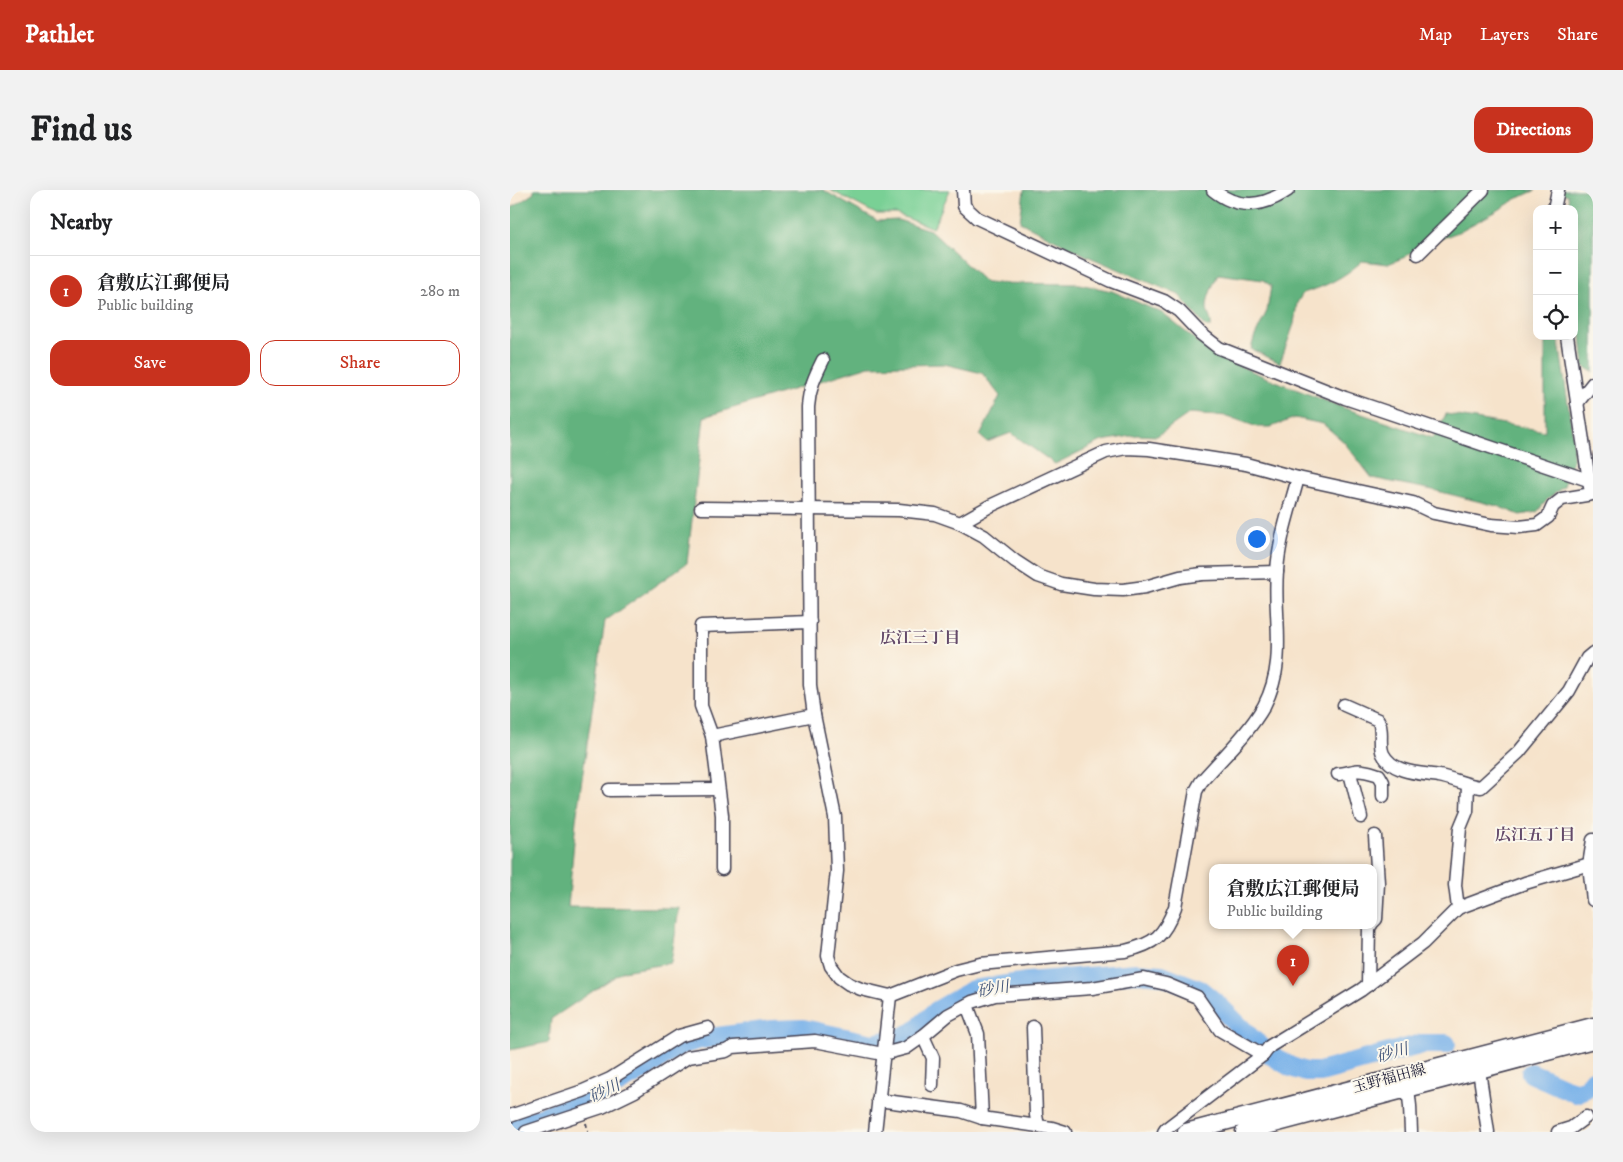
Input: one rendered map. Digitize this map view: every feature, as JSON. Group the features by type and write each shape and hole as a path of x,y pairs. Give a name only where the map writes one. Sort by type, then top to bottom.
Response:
{"main road":[{"name":"玉野福田線","path":"1186,1132 1593,1026"},
{"name":"玉野福田線","path":"1244,1132 1593,1040"}],"street":[{"path":"963,190 964,206 977,218 1111,281 1164,301 1179,311 1201,334 1219,348 1345,398 1588,480"},
{"path":"1213,190 1231,201 1246,204 1260,203 1275,198 1288,190"},
{"path":"1418,254 1483,190"},
{"path":"1555,205 1558,190"},
{"path":"960,523 990,506 1106,452 1126,448 1170,452 1246,464 1298,478 1413,503 1434,513 1491,525 1519,528 1537,525 1548,517 1553,506 1562,499 1592,495 1588,480 1569,340"},
{"path":"823,360 812,380 808,394 810,685 814,716 835,817 837,871 828,956 831,966 839,977 860,989 890,996 956,970 980,964 1125,951 1144,946 1160,936 1169,923 1175,907 1196,791 1201,782 1250,727 1264,705 1277,669 1279,645 1277,572 1280,545 1298,478"},
{"path":"1577,403 1593,383"},
{"path":"701,508 899,510 935,514 960,523 984,536 1015,561 1038,576 1062,584 1094,589 1123,590 1145,587 1180,577 1202,574 1277,572"},
{"path":"722,870 722,815 712,736 701,706 701,626 810,622"},
{"path":"1344,705 1378,720 1381,725 1382,751 1392,764 1420,774 1440,776 1481,787 1519,752 1569,691 1587,658 1593,653"},
{"path":"712,736 814,716"},
{"path":"1379,776 1392,764"},
{"path":"1362,817 1344,774 1354,771 1379,776 1382,782 1382,796"},
{"path":"1458,908 1455,885 1460,828 1467,811 1468,785"},
{"path":"609,790 718,789"},
{"path":"1375,836 1377,864"},
{"path":"1593,840 1591,864 1593,900"},
{"path":"1164,1132 1166,1128 1266,1050 1368,985 1423,943 1458,908 1525,883 1591,864"},
{"path":"1377,867 1377,901"},
{"path":"1368,985 1369,929"},
{"path":"526,1132 591,1111 635,1090 688,1057 726,1051 733,1047 815,1041 883,1054 906,1048 948,1015 967,1005 995,996 1083,988 1144,979 1166,984 1197,997 1220,1030 1266,1050"},
{"path":"875,1132 890,996"},
{"path":"967,1005 978,1034 982,1118"},
{"path":"1034,1027 1036,1115 1038,1126"},
{"path":"510,1116 583,1091 610,1079 679,1036 708,1028"},
{"path":"923,1036 932,1058 932,1085"},
{"path":"1479,1070 1488,1132"},
{"path":"1408,1088 1411,1132"},
{"path":"583,1091 591,1111"},
{"path":"878,1100 961,1111 1007,1127 1038,1126 1065,1132"},
{"path":"1558,1132 1571,1128 1586,1117"}],"green space":[{"path":"534,190 823,190 877,221 898,220 930,230 986,283 1079,284 1112,291 1162,313 1213,354 1344,408 1433,438 1446,414 1545,431 1545,340 1559,340 1573,437 1573,459 1564,486 1548,499 1537,512 1520,515 1497,506 1433,490 1372,478 1344,442 1323,424 1295,418 1271,427 1257,427 1227,416 1190,413 1157,436 1137,435 1102,441 1055,464 1011,433 987,442 980,436 1000,396 982,373 944,364 869,366 704,417 687,563 605,621 576,820 568,907 679,908 671,963 623,971 551,1019 549,1042 510,1050 510,209 534,193"},
{"path":"830,190 950,190 933,228 896,214 876,214"},
{"path":"1024,190 1536,190 1516,199 1458,232 1417,248 1405,257 1388,264 1362,261 1334,281 1303,293 1297,303 1294,324 1280,363 1251,349 1254,338 1267,311 1271,286 1263,280 1218,274 1207,303 1211,327 1206,327 1179,295 1087,256 1020,222"},
{"path":"1553,190 1593,190 1593,372 1584,367 1578,305 1578,205 1569,205 1568,195"}],"waterway":[{"name":"砂川","path":"510,1126 530,1121 595,1096 648,1067 681,1045 701,1039 772,1030 803,1029 873,1044 900,1038 914,1032 937,1011 973,990 1027,982 1136,973 1162,975 1200,990 1271,1055 1291,1067 1306,1072 1320,1072 1422,1044 1446,1044"},
{"name":"砂川","path":"1531,1073 1576,1093 1586,1088 1593,1080"}],"place":[{"name":"倉敷広江郵便局","path":"1293,986"}],"district":[{"name":"広江三丁目","path":"920,637"},
{"name":"広江五丁目","path":"1535,834"}]}
